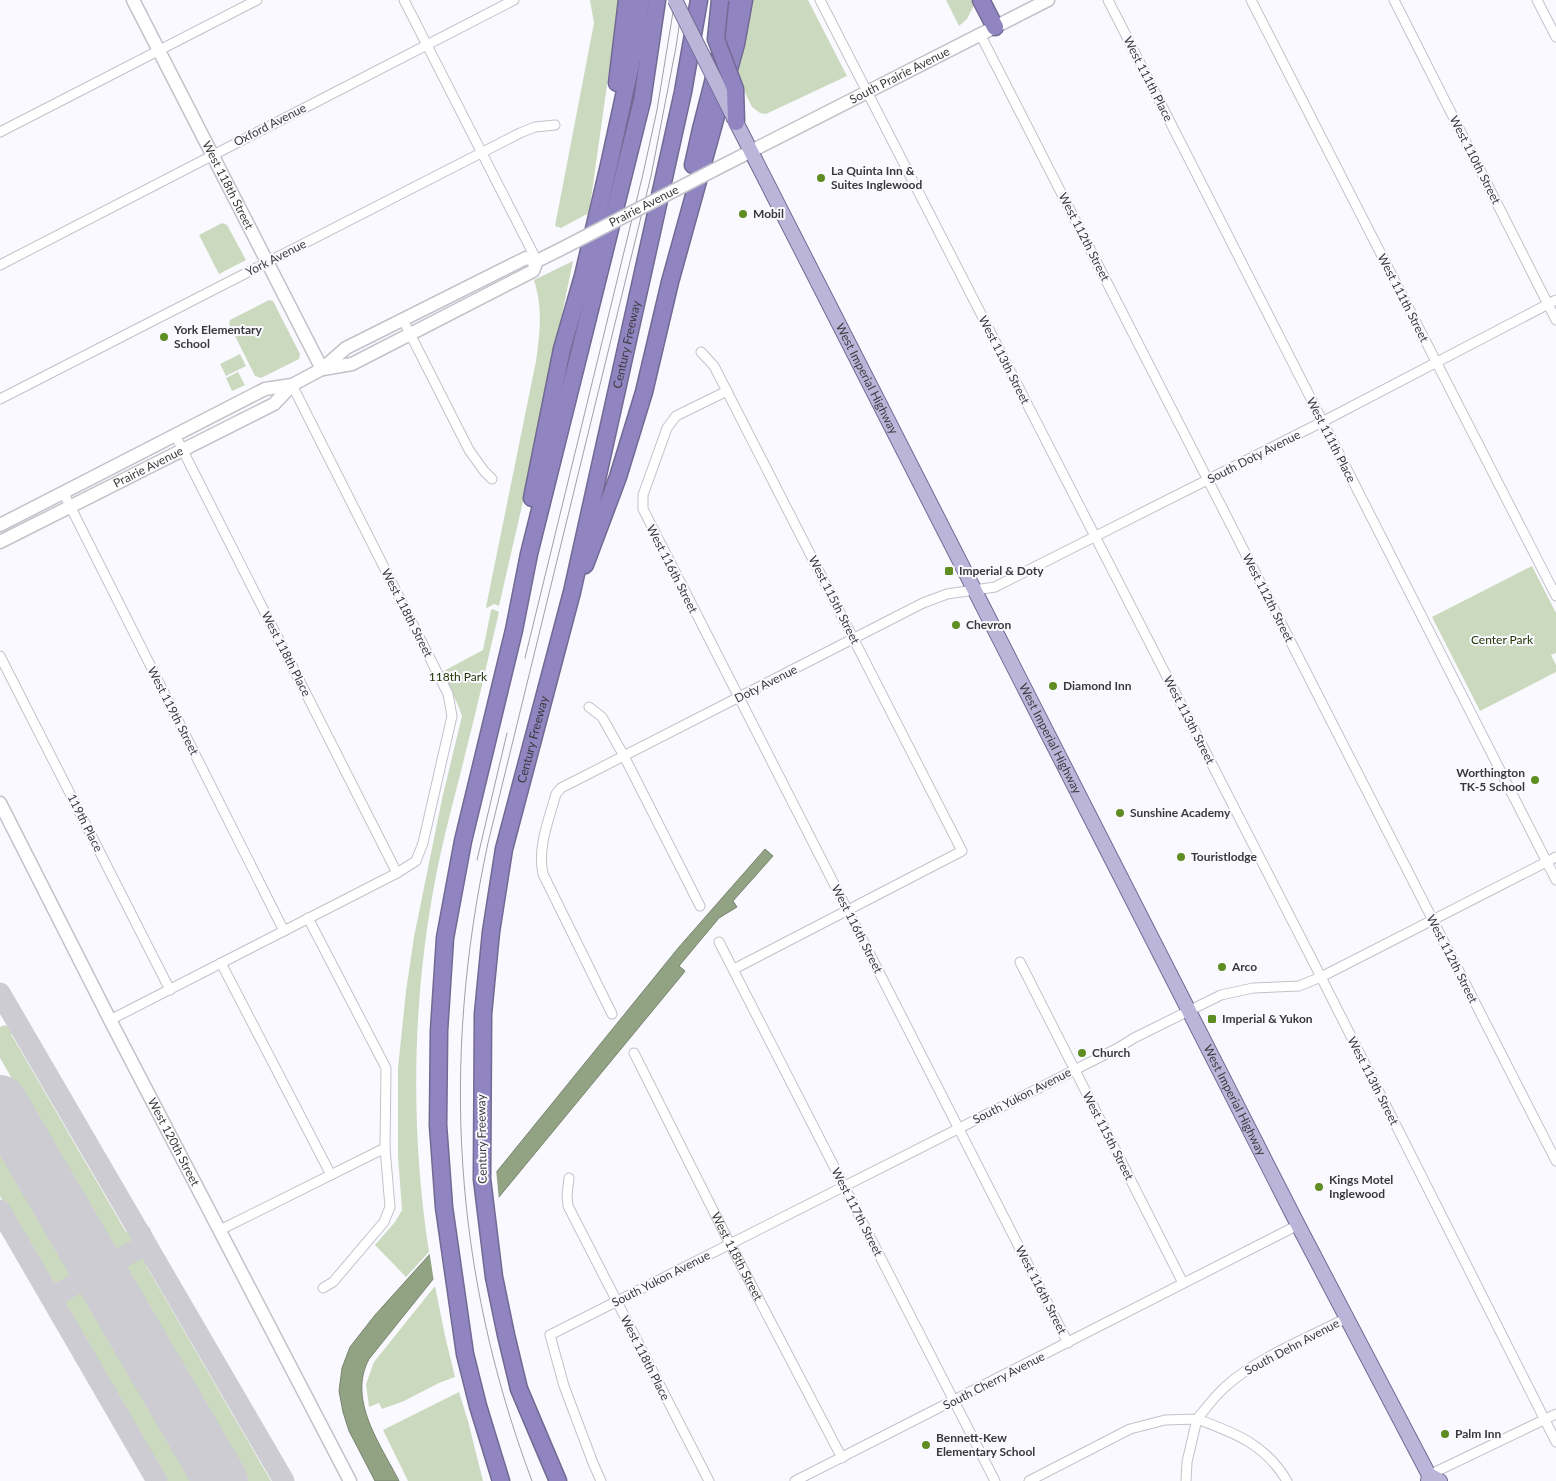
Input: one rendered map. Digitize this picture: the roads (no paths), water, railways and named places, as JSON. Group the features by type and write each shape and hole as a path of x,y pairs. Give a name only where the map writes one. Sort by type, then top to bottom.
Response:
{"highway":[{"path":"609,165 627,0"},
{"path":"529,554 532,497 562,349 583,276 609,165 634,50 641,0"},
{"path":"501,1481 478,1406 465,1354 444,1208 438,1125 439,1031 445,938 463,841 514,630 529,554 642,101 657,0"},
{"name":"Century Freeway","path":"558,1481 519,1389 494,1277 482,1178 483,1014 491,932 504,849 572,592 683,92 699,0"},
{"path":"720,0 716,39 735,89 736,122"},
{"path":"572,592 588,560 618,477 644,392 670,282 700,129 734,0"},
{"path":"670,282 736,44 744,0"},
{"path":"981,0 988,31"},
{"path":"478,1406 488,1481"}],"main road":[{"name":"West 118th Street","path":"133,0 322,369"},
{"name":"West Imperial Highway","path":"675,0 1298,1225 1432,1479"},
{"name":"South Prairie Avenue","path":"751,151 1048,0"},
{"name":"Prairie Avenue","path":"0,542 274,404 292,385 322,369 346,348 526,258 537,261 751,151"},
{"name":"Prairie Avenue","path":"322,369 352,364 410,335 534,271 537,261"},
{"name":"Prairie Avenue","path":"0,525 265,389 292,385"},
{"name":"West 120th Street","path":"0,803 110,1020 350,1481"}],"street":[{"path":"0,132 257,0"},
{"path":"404,0 537,261"},
{"name":"Oxford Avenue","path":"0,265 514,0"},
{"name":"West 113th Street","path":"820,0 1321,978 1556,1442"},
{"name":"West 111th Place","path":"1108,0 1556,880"},
{"name":"West 111th Street","path":"1251,0 1556,596"},
{"name":"West 110th Street","path":"1394,0 1552,302 1556,320"},
{"path":"1537,0 1556,38"},
{"name":"West 112th Street","path":"988,31 1208,480 1556,1161"},
{"name":"York Avenue","path":"0,398 528,129 544,125 555,125"},
{"name":"South Doty Avenue","path":"974,589 995,587 1322,422 1552,302"},
{"path":"403,320 468,450 492,479"},
{"name":"West 115th Street","path":"700,352 714,366 962,851 848,910"},
{"name":"West 118th Street","path":"292,385 438,672 451,704 452,716 423,842 416,861 397,873"},
{"name":"West 116th Street","path":"727,391 676,416 671,421 643,495 645,515 1068,1343"},
{"name":"West 118th Place","path":"175,435 397,873"},
{"name":"West 119th Street","path":"63,492 284,931"},
{"name":"Doty Avenue","path":"612,1014 548,887 540,865 541,852 556,794 561,788 923,604 947,594 974,589"},
{"name":"119th Place","path":"0,656 170,990"},
{"path":"589,707 602,717 624,756 700,906"},
{"name":"South Yukon Avenue","path":"601,1481 570,1401 550,1336 1221,994 1240,990 1299,986 1321,978 1556,857"},
{"path":"110,1020 397,873"},
{"path":"734,970 848,910"},
{"path":"308,918 386,1068 385,1148 390,1201 387,1217 333,1282 323,1288"},
{"name":"West 117th Street","path":"719,942 995,1481"},
{"name":"West 115th Street","path":"1020,962 1183,1283"},
{"path":"221,963 330,1175"},
{"name":"West 118th Street","path":"634,1052 730,1244 842,1458"},
{"path":"220,1230 385,1148"},
{"name":"West 118th Place","path":"569,1178 568,1206 709,1481"},
{"name":"South Cherry Avenue","path":"795,1481 1298,1225"},
{"name":"South Dehn Avenue","path":"1197,1419 1225,1387 1239,1376 1263,1361 1348,1318"},
{"path":"1432,1479 1556,1414"},
{"path":"1186,1481 1187,1462 1197,1419"},
{"path":"1029,1481 1130,1429 1165,1420 1197,1419 1250,1442 1264,1452 1287,1481"},
{"path":"1048,1471 1053,1481"}],"tram line":[{"path":"525,658 643,174 657,110 675,0"},
{"path":"532,1481 506,1402 485,1323 471,1244 463,1165 460,1085 464,1005 473,924 488,843 651,176 676,47 683,0"},
{"path":"477,860 507,733"}],"place":[{"name":"La Quinta Inn & Suites Inglewood","path":"821,178"},
{"name":"Mobil","path":"743,214"},
{"name":"York Elementary School","path":"164,337"},
{"name":"Imperial & Doty","path":"949,571"},
{"name":"Chevron","path":"956,625"},
{"name":"Diamond Inn","path":"1053,686"},
{"name":"Worthington TK-5 School","path":"1535,780"},
{"name":"Sunshine Academy","path":"1120,813"},
{"name":"Touristlodge","path":"1181,857"},
{"name":"Arco","path":"1222,967"},
{"name":"Imperial & Yukon","path":"1212,1019"},
{"name":"Church","path":"1082,1053"},
{"name":"Kings Motel Inglewood","path":"1319,1187"},
{"name":"Palm Inn","path":"1445,1434"},
{"name":"Bennett-Kew Elementary School","path":"926,1445"}],"park label":[{"name":"Center Park","path":"1502,640"},
{"name":"118th Park","path":"458,677"}]}
